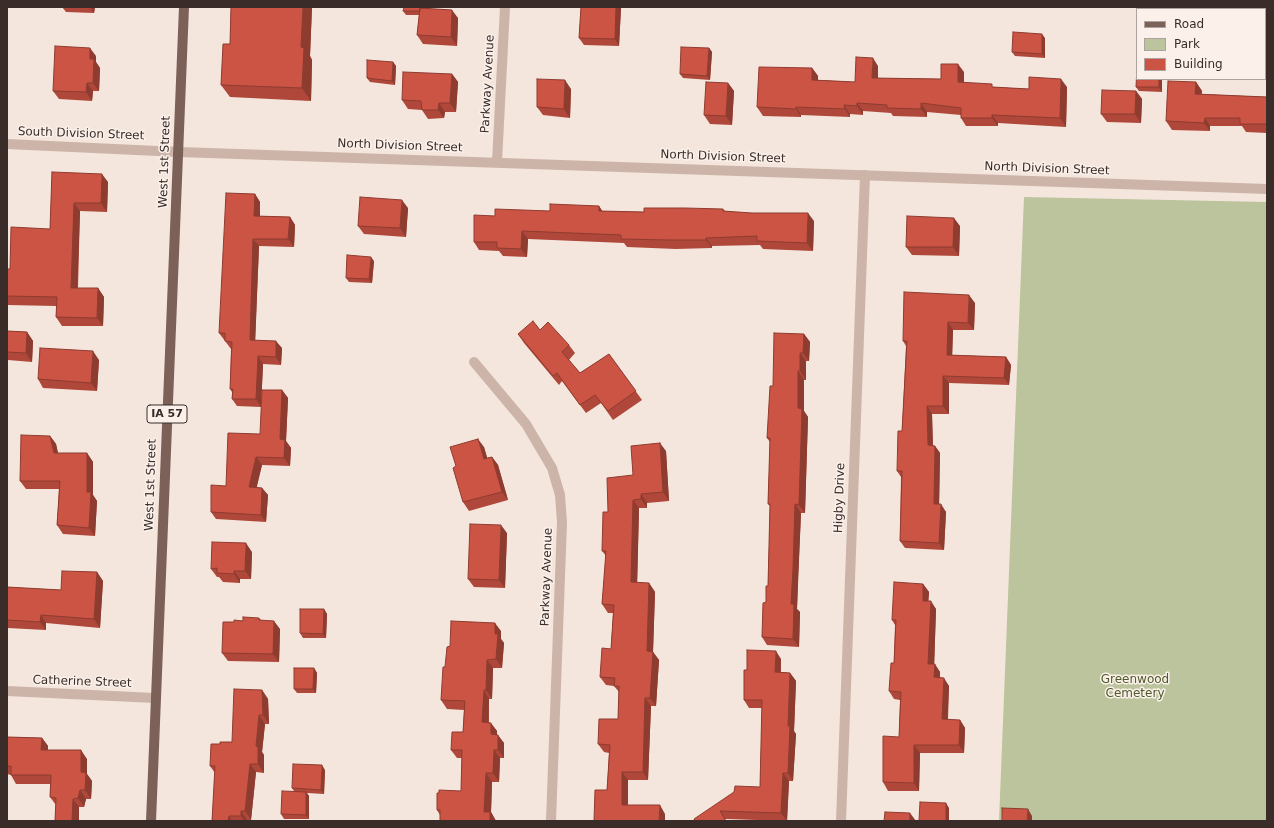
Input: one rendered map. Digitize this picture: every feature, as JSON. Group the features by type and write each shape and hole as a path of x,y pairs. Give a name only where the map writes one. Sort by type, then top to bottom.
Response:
{"main road":[{"name":"West 1st Street","path":"151,821 184,7"}],"street":[{"name":"Parkway Avenue","path":"497,162 505,7"},
{"name":"South Division Street","path":"7,144 179,152"},
{"name":"North Division Street","path":"179,152 1267,189"},
{"name":"Higby Drive","path":"841,821 866,175"},
{"name":"Parkway Avenue","path":"474,362 526,424 552,468 560,495 562,522 551,821"},
{"name":"Catherine Street","path":"7,692 155,698"}],"green space":[{"name":"Greenwood Cemetery","path":"1024,197 1267,202 1267,821 999,821"}],"building":[{"path":"231,7 303,7 301,47 304,48 302,88 221,85 223,44 230,44"},
{"path":"404,7 424,8 420,8 420,11 403,11"},
{"path":"581,7 616,7 615,39 579,38"},
{"path":"420,8 452,10 451,37 417,35"},
{"path":"1013,32 1042,34 1042,54 1012,52"},
{"path":"55,46 90,48 90,59 94,59 93,83 87,83 86,92 53,91"},
{"path":"681,47 709,48 707,76 680,74"},
{"path":"856,57 873,58 872,78 941,79 941,64 958,64 958,82 992,84 992,87 1029,89 1029,77 1061,79 1060,118 992,115 992,118 961,118 961,108 921,103 921,109 887,108 887,105 857,103 857,106 844,105 845,109 757,107 759,67 812,68 812,80 855,82"},
{"path":"367,60 393,62 392,81 367,78"},
{"path":"403,72 452,74 450,103 439,103 438,110 422,110 421,101 402,100"},
{"path":"537,79 565,80 564,109 537,107"},
{"path":"1136,80 1159,80 1159,87 1136,87"},
{"path":"1168,81 1196,82 1195,94 1267,97 1267,124 1240,124 1240,118 1205,118 1204,123 1166,121"},
{"path":"706,82 728,83 726,116 704,115"},
{"path":"1102,90 1136,91 1135,114 1101,114"},
{"path":"52,172 102,174 101,203 74,203 71,288 98,288 97,318 56,317 57,297 7,296 7,269 10,269 11,227 50,229"},
{"path":"226,193 255,194 254,216 290,217 288,239 253,239 250,340 276,341 276,357 258,356 256,399 232,399 233,389 230,389 232,342 225,341 225,333 219,333"},
{"path":"360,197 402,200 400,228 358,226"},
{"path":"550,204 599,206 599,211 644,212 644,208 685,208 723,209 723,211 752,213 808,213 807,243 757,241 757,236 706,238 706,240 621,239 621,235 522,231 521,249 497,248 497,242 474,242 474,215 495,216 495,209 550,211"},
{"path":"907,216 954,218 953,247 906,247"},
{"path":"347,255 371,257 369,279 346,278"},
{"path":"904,292 969,295 968,323 948,322 947,355 1006,357 1004,378 943,376 943,406 927,406 928,445 935,446 934,504 941,504 939,543 900,541 902,471 897,471 898,431 902,431 907,341 903,341"},
{"path":"533,321 540,330 548,322 569,345 562,352 580,373 609,354 636,391 608,411 595,395 580,405 557,373 553,376 518,334"},
{"path":"7,331 27,332 26,353 7,352"},
{"path":"774,333 804,334 803,353 800,353 800,371 798,371 798,408 802,409 799,505 795,504 791,604 794,604 793,639 762,637 763,603 766,602 766,586 768,586 770,438 767,438 770,386 773,386"},
{"path":"40,348 93,351 91,383 38,379"},
{"path":"262,390 282,390 280,439 285,440 284,458 256,457 249,487 262,488 261,515 211,512 211,485 226,486 228,433 260,434"},
{"path":"21,435 50,436 54,453 87,453 87,492 91,492 89,528 57,525 60,481 20,481"},
{"path":"478,439 484,459 492,457 502,492 463,502 453,468 456,466 450,447"},
{"path":"660,443 663,492 641,494 641,499 633,500 631,582 649,583 647,651 653,652 650,698 645,698 643,772 622,772 622,805 660,805 659,821 594,821 595,790 607,790 610,745 598,744 599,719 618,719 619,686 614,686 615,678 600,677 602,648 611,649 614,605 602,604 606,551 602,551 603,512 608,512 607,478 633,475 631,446"},
{"path":"470,524 501,525 499,580 468,579"},
{"path":"212,542 246,543 245,571 234,571 234,574 217,573 217,568 211,569"},
{"path":"62,571 97,572 94,619 41,615 40,622 7,620 7,587 61,590"},
{"path":"894,582 923,584 923,601 931,601 928,664 935,664 934,677 944,678 942,719 960,720 959,745 914,745 914,783 883,782 883,736 899,737 901,692 889,691 891,663 894,663 896,620 892,620"},
{"path":"300,609 324,609 323,634 300,633"},
{"path":"243,617 274,621 273,654 222,653 223,622 234,622 234,620 243,621"},
{"path":"451,621 495,623 495,634 498,634 496,659 487,660 486,690 484,690 482,722 491,723 491,734 498,735 498,750 494,750 493,773 486,773 484,812 490,812 490,821 440,821 440,810 437,810 437,793 439,793 439,790 461,791 462,750 451,750 452,732 463,732 465,701 441,700 443,667 445,667 447,647 450,646"},
{"path":"747,650 776,651 775,672 790,673 788,773 783,773 781,813 720,811 726,821 695,821 694,819 734,792 735,786 760,787 762,700 744,700 744,670 747,670"},
{"path":"294,668 314,668 313,689 294,689"},
{"path":"234,689 262,690 263,715 259,715 256,746 258,747 258,764 250,764 245,811 241,811 241,816 229,816 228,821 212,821 215,766 210,766 211,744 232,742"},
{"path":"7,737 42,738 41,750 81,750 81,772 86,773 85,790 80,790 78,798 73,799 72,821 55,821 56,798 50,797 51,775 11,775 11,766 7,766"},
{"path":"293,764 322,765 321,790 292,788"},
{"path":"282,791 306,792 306,815 281,814"},
{"path":"920,802 946,803 946,821 919,821"},
{"path":"1002,808 1028,809 1027,821 1002,821"},
{"path":"885,812 910,813 910,821 884,821"}]}
